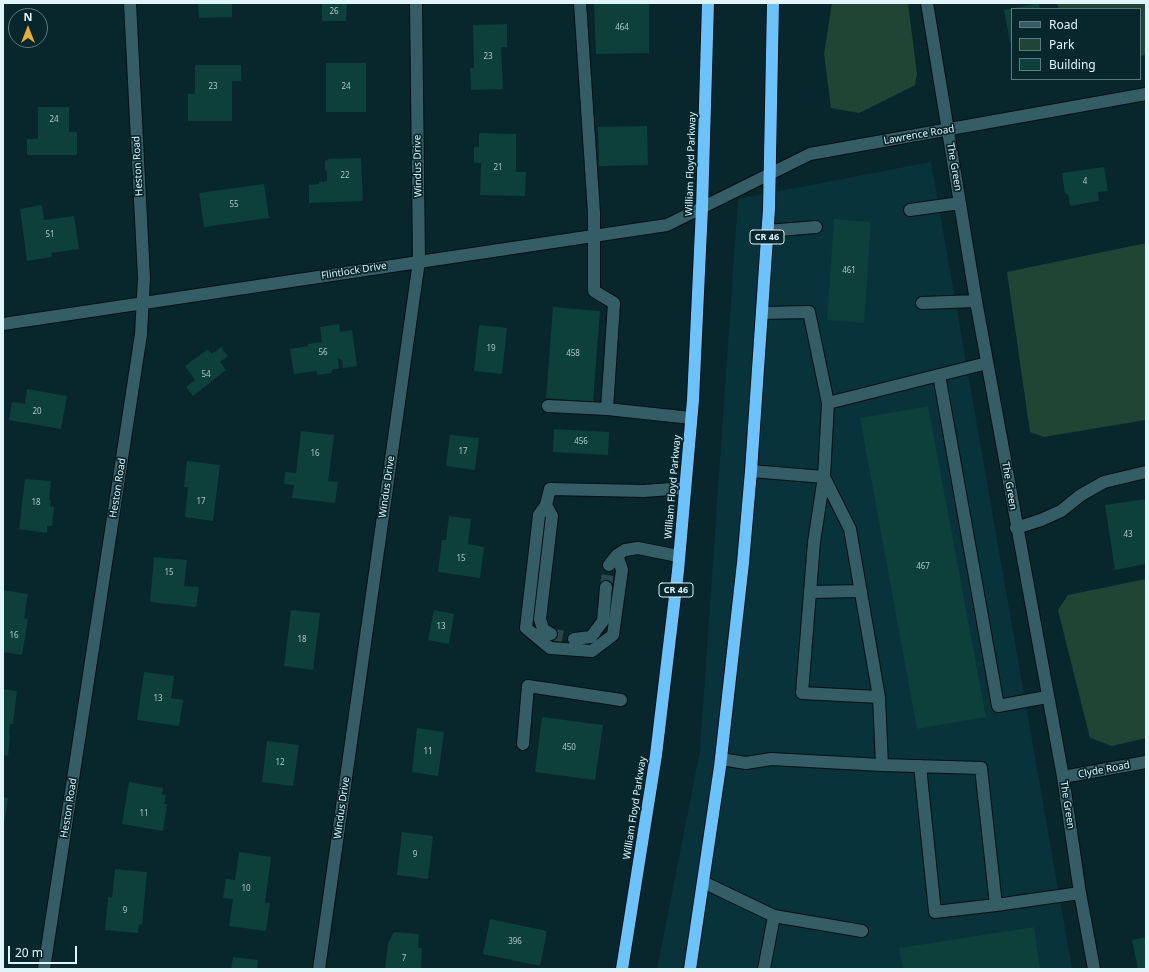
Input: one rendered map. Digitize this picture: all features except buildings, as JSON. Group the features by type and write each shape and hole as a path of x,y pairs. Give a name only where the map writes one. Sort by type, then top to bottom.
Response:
{"highway":[{"name":"William Floyd Parkway","path":"622,969 656,755 678,571 678,556 691,418 702,208 708,3"},
{"name":"CR 46","path":"690,969 721,759 743,563 751,471 770,174 773,3"}],"street":[{"name":"Heston Road","path":"44,969 138,365 144,278 130,3"},
{"name":"Windus Drive","path":"319,969 420,261 416,3"},
{"path":"580,3 595,236 594,291 614,303 607,409"},
{"name":"The Green","path":"927,3 976,301 1016,528 1063,777 1080,893 1094,969"},
{"name":"Lawrence Road","path":"702,208 810,154 1146,94"},
{"path":"910,210 960,203"},
{"name":"Flintlock Drive","path":"3,324 667,225 702,208"},
{"path":"767,231 816,227"},
{"path":"922,303 976,301"},
{"path":"762,313 809,312 828,403 824,477 814,542 802,692 879,697"},
{"path":"828,403 987,363"},
{"path":"939,375 998,706 1047,697"},
{"path":"548,406 607,409 691,418"},
{"path":"751,471 824,477"},
{"path":"1016,528 1062,511 1081,495 1104,482 1146,472"},
{"path":"824,477 850,529 879,697 882,765"},
{"path":"617,555 622,570 613,635 592,651 550,648 526,628 539,515 546,505 550,488 644,491 685,488"},
{"path":"546,505 552,516 540,619 544,629 551,634"},
{"path":"608,565 617,555 625,550 638,548 678,556"},
{"path":"574,639 591,637 603,622 606,588"},
{"path":"810,592 861,590"},
{"path":"523,744 528,686 621,700"},
{"path":"721,759 746,763 770,759 882,765 981,768 996,905"},
{"name":"Clyde Road","path":"1063,777 1146,762"},
{"path":"920,766 935,912 1080,893"},
{"path":"703,882 774,916 862,931"},
{"path":"764,969 774,916"}],"shaded area":[{"path":"931,162 1072,969 657,969 700,751 738,199"}],"green space":[{"path":"832,3 908,3 917,74 915,85 859,113 831,108 824,54"},
{"path":"1057,3 1146,3 1146,55 1141,56 1141,8 1059,8"},
{"path":"1146,243 1146,420 1044,437 1030,432 1007,272"},
{"path":"1146,579 1146,738 1112,746 1090,738 1058,610 1068,595"}],"tunnel":[{"path":"606,587 609,565"},
{"path":"551,634 574,639"}]}
